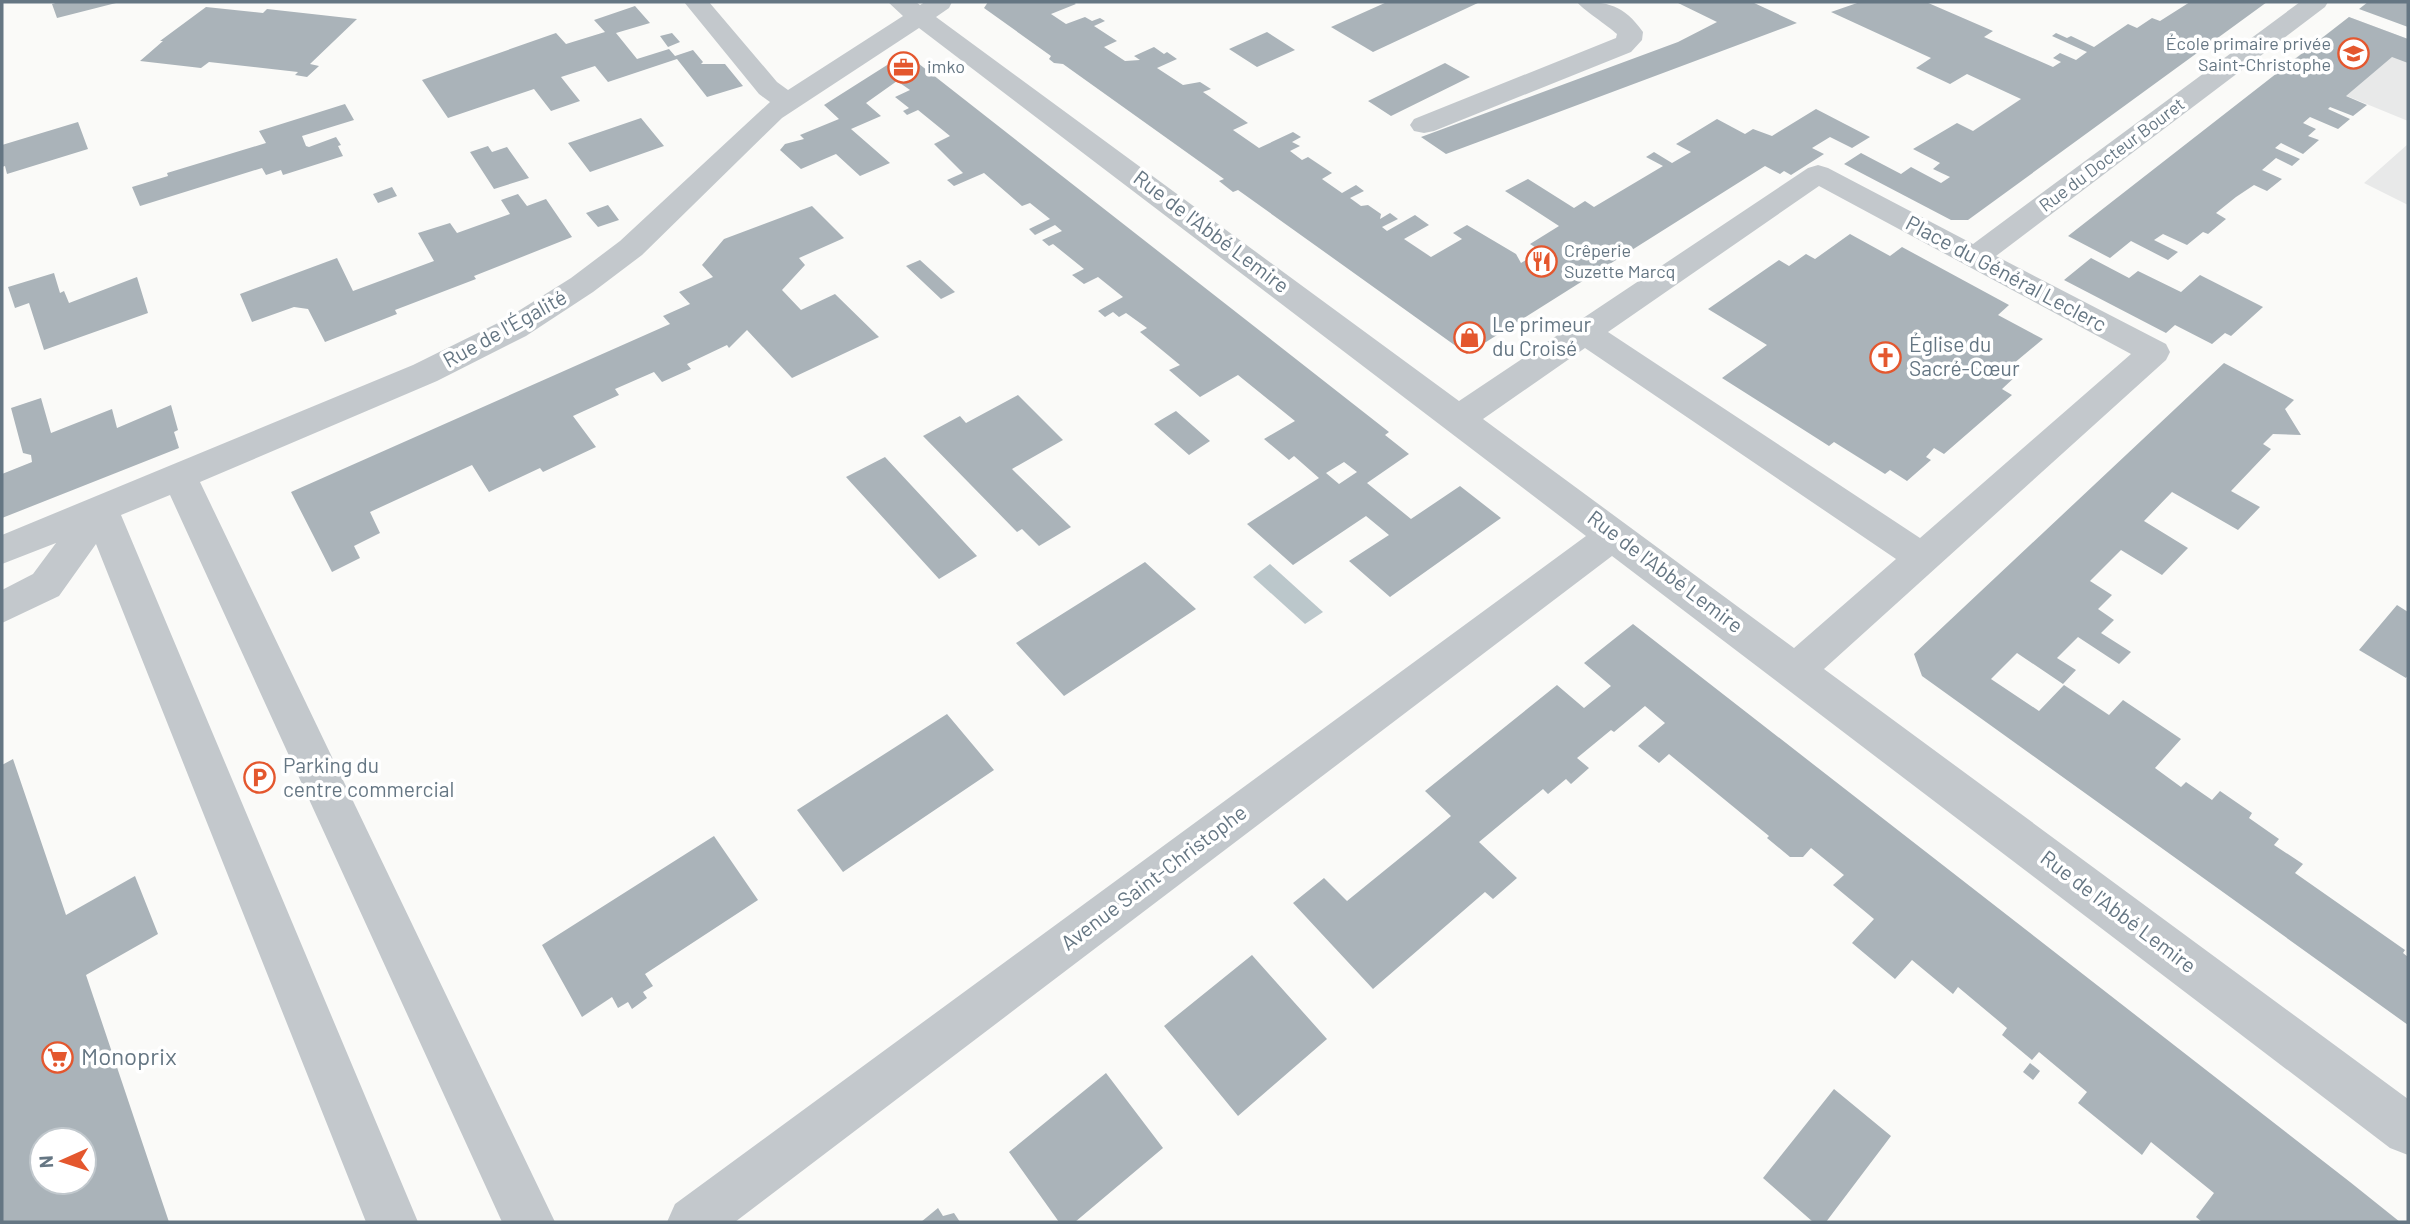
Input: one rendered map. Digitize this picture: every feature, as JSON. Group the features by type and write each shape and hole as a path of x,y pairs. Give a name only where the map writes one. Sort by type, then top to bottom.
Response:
{"street":[{"path":"696,2 768,88 788,102"},
{"path":"1424,125 1622,47 1629,40 1630,32 1605,10 1589,2"},
{"name":"Rue du Docteur Bouret","path":"1975,257 2316,2"},
{"name":"Rue de l'Égalité","path":"2,550 425,373 485,344 549,307 631,248 759,122 921,6"},
{"name":"Rue de l'Abbé Lemire","path":"921,6 1459,418 2408,1130"},
{"name":"Place du Général Leclerc","path":"1459,418 1818,174 2154,352 1796,670"},
{"path":"1584,332 1923,558"},
{"path":"180,477 529,1222"},
{"path":"2,608 46,584 101,510"},
{"path":"101,510 392,1222"},
{"name":"Avenue Saint-Christophe","path":"694,1222 1614,535"}],"shaded area":[{"name":"École primaire privée Saint-Christophe","path":"2349,17 2408,39 2408,121 2281,69"},
{"path":"2408,144 2408,205 2364,183"},
{"path":"1270,564 1323,612 1305,624 1253,577"}],"building":[{"path":"988,2 1076,4 1051,14 1066,24 1085,17 1092,21 1100,18 1105,21 1094,26 1117,41 1104,47 1125,61 1140,60 1134,56 1154,47 1164,54 1167,52 1177,59 1157,68 1183,85 1200,82 1211,89 1203,92 1248,123 1233,130 1259,148 1293,132 1301,137 1292,142 1300,146 1290,151 1302,160 1308,157 1332,173 1322,179 1342,193 1356,185 1364,191 1350,198 1381,214 1380,219 1390,213 1398,219 1382,227 1387,231 1415,215 1429,225 1404,239 1431,257 1462,239 1453,233 1467,225 1516,254 1521,263 1541,251 1530,244 1559,226 1505,191 1528,179 1574,208 1585,201 1594,207 1663,166 1646,157 1654,152 1672,163 1691,152 1676,144 1717,119 1745,134 1753,129 1772,136 1816,109 1870,137 1852,148 1830,137 1812,148 1824,154 1791,175 1784,171 1780,174 1765,166 1467,354 1238,190 1233,192 1219,181 1224,179 1063,64 1054,63 1049,59 1051,56 984,8"},
{"path":"1387,2 1480,2 1373,52 1331,27"},
{"path":"1676,2 1752,2 1797,23 1446,154 1421,137 1678,42 1717,22"},
{"path":"1860,2 1926,2 1993,31 1984,37 2053,67 2061,62 2053,58 2060,53 2076,60 2087,52 2052,36 2056,33 2067,38 2071,36 2094,47 2128,24 2137,28 2152,18 2160,21 2190,2 2267,2 1968,220 1951,220 1844,164 1861,153 1901,174 1911,167 1941,183 1950,177 1933,169 1940,163 1913,149 1957,123 1973,131 2021,99 1967,74 1950,84 1916,68 1931,58 1831,12"},
{"path":"2368,2 2408,2 2408,27 2359,9"},
{"path":"116,3 57,18 52,4"},
{"path":"635,6 650,23 616,33 637,59 669,49 675,56 693,50 703,62 701,64 725,64 743,86 707,97 677,59 608,82 595,66 561,77 580,101 551,111 534,89 448,118 422,80 556,33 566,44 605,32 594,20"},
{"path":"206,7 263,13 267,9 357,19 310,64 319,66 307,77 295,75 298,72 209,62 201,68 140,61 163,41 160,41"},
{"path":"2349,17 2408,39 2408,63 2392,57 2346,96 2367,105 2353,116 2330,107 2328,109 2350,119 2338,129 2310,117 2303,123 2316,129 2308,136 2319,140 2303,154 2281,143 2275,148 2300,159 2292,166 2276,158 2262,170 2282,179 2267,191 2254,185 2236,197 2216,213 2226,219 2208,234 2203,232 2187,245 2163,234 2154,240 2178,252 2168,260 2131,241 2110,258 2068,236"},
{"path":"1267,32 1295,50 1257,67 1229,49"},
{"path":"672,33 680,42 668,47 660,36"},
{"path":"895,60 914,60 1389,432 1385,435 1409,454 1367,483 1411,519 1460,486 1501,518 1390,597 1349,561 1389,535 1366,516 1293,565 1247,524 1319,478 1294,456 1289,460 1264,439 1295,421 1238,375 1200,397 1169,370 1180,365 1140,332 1147,328 1126,313 1119,317 1113,312 1105,317 1098,311 1123,297 1098,277 1084,284 1072,275 1084,269 1053,244 1049,246 1042,240 1062,231 1055,225 1035,235 1029,229 1050,219 1030,203 1022,206 984,173 954,186 947,180 963,173 934,144 950,136 918,110 907,115 903,111 909,108 895,97 910,90 897,81 866,103 881,116 851,129 890,163 860,176 836,154 801,169 780,150 785,144 804,139 800,135 839,119 824,105","holes":["1344,462 1357,472 1339,484 1326,473"]},
{"path":"1445,63 1470,77 1391,116 1368,101"},
{"path":"345,104 354,120 302,136 309,147 336,137 343,156 283,175 281,170 266,175 262,168 140,206 132,187 168,176 167,173 266,143 259,131"},
{"path":"641,118 664,146 590,172 568,143"},
{"path":"78,122 88,149 7,174 5,166 2,167 2,145"},
{"path":"488,146 492,152 507,147 529,178 494,189 470,152"},
{"path":"392,187 397,196 378,203 373,194"},
{"path":"518,194 527,206 546,199 572,237 474,276 476,279 395,310 397,314 325,342 308,309 294,307 252,322 240,294 337,258 353,291 434,261 418,233 450,223 457,233 510,214 501,200"},
{"path":"608,205 619,220 598,227 586,213"},
{"path":"812,206 844,238 799,258 805,265 782,290 801,310 835,294 879,337 792,378 747,330 729,348 727,345 687,364 691,369 662,382 654,372 615,389 619,395 573,416 596,447 543,472 540,468 489,492 472,465 370,512 380,533 354,546 360,558 332,572 291,492 670,324 663,316 690,304 679,292 713,277 702,265 724,239"},
{"name":"Église du Sacré-Cœur","path":"1850,234 1890,256 1902,247 2009,305 1998,315 2043,339 2007,369 2017,375 2002,389 2012,395 1944,454 1934,448 1926,457 1931,460 1907,481 1890,470 1885,474 1834,442 1829,446 1722,378 1767,345 1708,309 1779,260 1789,266 1806,254 1815,259"},
{"path":"2091,258 2129,278 2138,271 2181,292 2200,275 2263,307 2231,336 2225,333 2212,344 2175,325 2166,333 2064,280"},
{"path":"920,260 955,292 941,299 906,266"},
{"path":"54,273 60,293 64,291 69,303 137,277 148,313 44,350 29,303 15,308 8,287"},
{"path":"2224,363 2294,400 2285,409 2301,435 2273,434 2263,444 2271,449 2231,491 2260,507 2238,530 2172,492 2144,521 2188,548 2162,575 2121,550 2090,581 2112,595 2098,609 2114,620 2101,633 2131,652 2119,664 2078,637 2057,658 2076,670 2063,684 2017,653 1991,679 2039,711 2064,685 2109,715 2123,700 2181,739 2155,768 2181,787 2186,782 2212,800 2220,791 2252,813 2249,818 2279,839 2274,845 2303,864 2295,873 2405,950 2403,953 2408,957 2408,1025 1922,676 1914,654"},
{"path":"1018,395 1063,440 1012,469 1071,527 1039,546 1022,529 1017,532 923,436 960,416 966,423"},
{"path":"41,398 51,433 112,409 117,428 171,405 178,430 174,432 179,448 2,518 2,474 32,462 31,455 23,453 11,408"},
{"path":"1176,411 1210,441 1189,455 1154,424"},
{"path":"885,457 977,556 939,579 846,477"},
{"path":"1145,562 1196,609 1064,696 1016,643"},
{"path":"2397,605 2408,612 2406,678 2359,650"},
{"path":"1633,624 2400,1222 2202,1222 2196,1217 2214,1193 2151,1142 2142,1155 2078,1103 2087,1092 2039,1052 2032,1060 2002,1035 2007,1028 1958,987 1953,994 1912,960 1895,979 1852,943 1874,919 1833,885 1844,875 1811,848 1803,857 1790,857 1767,838 1769,836 1669,754 1659,763 1638,746 1665,723 1645,706 1577,758 1589,768 1571,784 1566,779 1548,794 1543,789 1479,842 1517,878 1493,899 1485,892 1373,989 1293,903 1324,878 1347,901 1427,836 1451,816 1425,791 1557,685 1584,708 1611,686 1584,663"},
{"path":"947,714 994,770 843,872 797,810"},
{"name":"Monoprix","path":"13,759 66,915 135,876 158,934 86,975 169,1222 2,1222 2,765"},
{"path":"714,836 758,900 645,974 653,986 643,992 647,998 632,1009 628,1002 618,1008 612,997 582,1017 542,945"},
{"path":"1252,955 1327,1039 1238,1116 1164,1026"},
{"path":"2030,1063 2040,1071 2033,1080 2023,1072"},
{"path":"1106,1073 1163,1148 1075,1222 1059,1222 1009,1152"},
{"path":"1834,1089 1891,1136 1826,1222 1813,1222 1763,1178"},
{"path":"938,1208 943,1216 954,1213 960,1222 921,1222"}],"place":[{"name":"École primaire privée Saint-Christophe","path":"2354,54"},
{"name":"imko","path":"904,67"},
{"name":"Crêperie Suzette Marcq","path":"1541,261"},
{"name":"Le primeur du Croisé","path":"1469,337"},
{"name":"Église du Sacré-Cœur","path":"1886,357"},
{"name":"Parking du centre commercial","path":"260,778"},
{"name":"Monoprix","path":"58,1057"}]}
